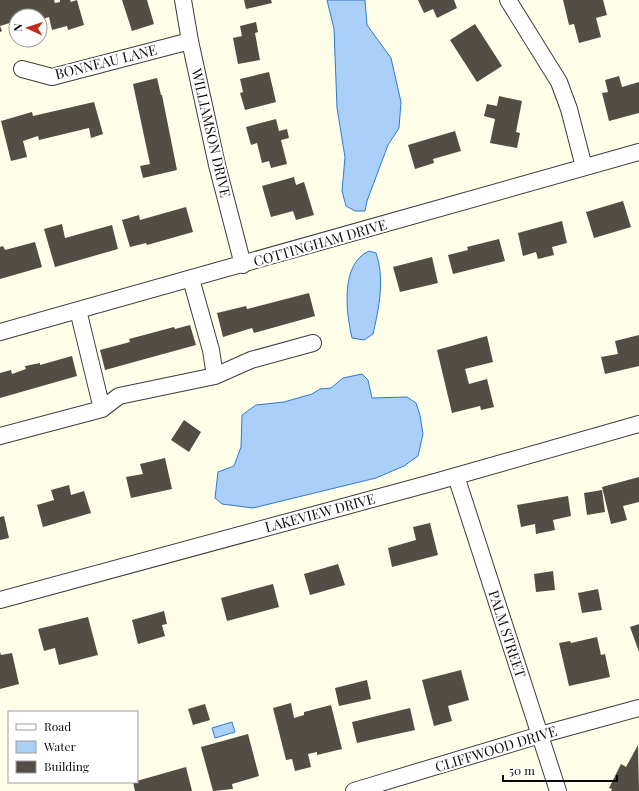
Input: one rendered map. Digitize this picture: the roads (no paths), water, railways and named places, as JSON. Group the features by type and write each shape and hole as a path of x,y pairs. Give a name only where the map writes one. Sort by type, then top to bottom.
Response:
{"street":[{"name":"WILLIAMSON DRIVE","path":"183,0 190,41 217,165 243,265"},
{"path":"508,0 559,82 569,109 584,167"},
{"name":"BONNEAU LANE","path":"22,69 52,77 190,41"},
{"name":"COTTINGHAM DRIVE","path":"0,332 243,265 639,152"},
{"path":"191,279 211,350 215,376"},
{"path":"78,310 102,409"},
{"path":"0,436 102,409 119,396 215,376 251,360 313,343"},
{"name":"LAKEVIEW DRIVE","path":"0,600 456,476 639,424"},
{"name":"PALM STREET","path":"456,476 558,791"},
{"name":"CLIFFWOOD DRIVE","path":"354,791 540,735 639,708"}],"water":[{"path":"327,0 365,0 367,25 391,58 401,102 399,128 388,145 367,201 365,211 355,211 346,206 342,191 345,157 337,108 334,29"},
{"path":"369,251 376,253 379,263 381,283 373,334 364,340 352,338 348,315 347,290 349,277 353,266 360,257"},
{"path":"362,374 368,380 372,398 407,397 416,403 420,415 423,434 418,456 404,466 376,478 253,508 222,504 215,498 218,472 234,466 241,447 242,415 256,405 284,402 312,394 320,389 331,388 343,378"},
{"path":"232,722 235,732 215,738 212,728"}]}
